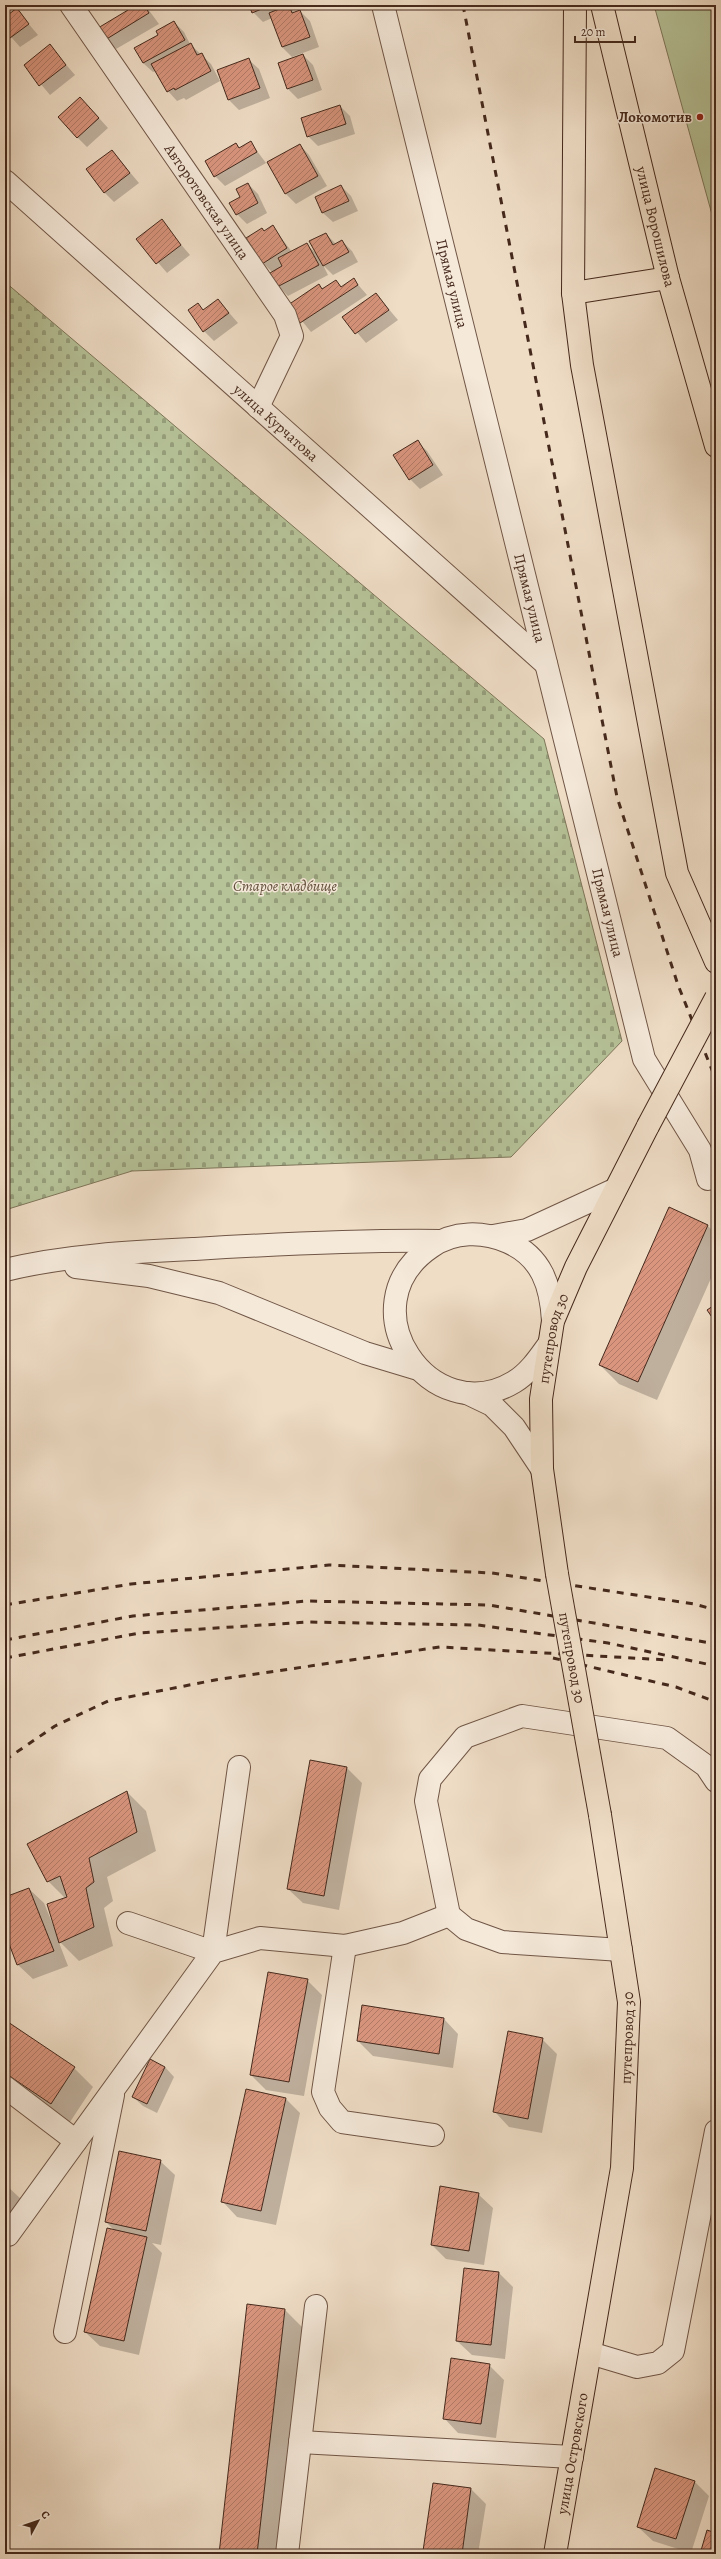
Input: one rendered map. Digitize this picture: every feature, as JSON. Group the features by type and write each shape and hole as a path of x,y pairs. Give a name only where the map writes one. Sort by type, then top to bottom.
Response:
{"main road":[{"path":"575,5 573,293 582,365 677,873 716,962"},
{"name":"улица Ворошилова","path":"602,5 668,278 716,446"},
{"path":"573,293 668,278"},
{"name":"путепровод 30","path":"590,2353 622,2168 629,2002 600,1815 558,1574 542,1469 541,1399 553,1321 576,1267 614,1190 716,998"},
{"name":"улица Островского","path":"555,2554 590,2353"}],"street":[{"name":"Авторотовская улица","path":"71,5 285,315 292,336 258,407"},
{"name":"Прямая улица","path":"384,5 644,1059 700,1150 708,1179"},
{"name":"улица Курчатова","path":"5,180 546,664"},
{"path":"5,1270 36,1262 157,1251 344,1240 440,1241 466,1234 493,1236 527,1230 614,1190"},
{"path":"493,1236 519,1247 539,1267 551,1292 553,1321"},
{"path":"440,1241 419,1255 404,1275 396,1299 396,1325 403,1349 418,1369 440,1385 466,1392 492,1405 514,1427 542,1469"},
{"path":"36,1262 149,1276 219,1293 365,1353 418,1369"},
{"path":"466,1392 491,1391 514,1382 534,1366 549,1344"},
{"path":"621,1950 502,1942 466,1929 448,1915 426,1801 430,1779 465,1737 522,1716 667,1738 706,1766 716,1781"},
{"path":"8,2235 213,1952 239,1767"},
{"path":"128,1923 213,1952 260,1938 345,1946 403,1933 448,1915"},
{"path":"345,1946 323,2092 330,2108 342,2122 433,2136"},
{"path":"5,2087 76,2141"},
{"path":"65,2332 114,2088"},
{"path":"590,2353 637,2367 658,2363 673,2351 716,2132"},
{"path":"287,2554 316,2306"},
{"path":"300,2442 572,2457"}],"green space":[{"name":"Локомотив","path":"654,5 716,5 716,229"},
{"name":"Старое кладбище","path":"5,282 544,739 622,1041 511,1157 132,1171 5,1210"}],"building":[{"path":"125,5 144,5 149,13 105,40 98,28 128,10"},
{"path":"249,5 271,5 252,13"},
{"path":"289,5 292,13 300,10 310,37 282,47 269,13"},
{"path":"17,8 29,24 10,38 5,32 5,17"},
{"path":"174,21 185,40 143,63 134,48 158,35 156,31"},
{"path":"191,43 197,55 202,53 211,71 175,90 174,88 167,92 151,64"},
{"path":"50,44 66,65 39,86 24,65"},
{"path":"303,54 313,80 287,89 278,63"},
{"path":"249,58 260,88 228,100 217,70"},
{"path":"80,97 99,118 77,138 58,117"},
{"path":"340,105 346,124 307,137 301,118"},
{"path":"251,141 257,152 214,177 205,161 236,143 239,148"},
{"path":"300,144 318,176 285,194 267,162"},
{"path":"112,150 130,173 104,193 86,169"},
{"path":"248,183 258,203 236,215 229,203 240,197 236,189"},
{"path":"341,185 349,201 322,213 315,197"},
{"path":"162,219 181,245 156,264 136,239"},
{"path":"273,225 287,248 262,264 246,238 262,228 264,231"},
{"path":"326,233 333,245 342,240 349,252 323,266 309,241"},
{"path":"307,243 319,265 277,287 270,273 282,266 278,258"},
{"path":"354,278 358,285 300,323 288,305 319,284 322,289 336,280 341,287"},
{"path":"376,293 389,310 355,334 342,317"},
{"path":"218,299 229,313 203,332 188,310 198,303 203,310"},
{"path":"418,440 433,465 409,480 393,455"},
{"path":"669,1207 708,1225 638,1382 599,1365"},
{"path":"716,1304 716,1323 707,1310"},
{"path":"310,1760 347,1767 324,1896 287,1889"},
{"path":"127,1791 137,1832 89,1858 94,1882 86,1888 94,1927 59,1943 47,1904 67,1897 60,1876 47,1882 27,1844"},
{"path":"29,1888 54,1951 17,1965 5,1933 5,1897"},
{"path":"268,1972 308,1979 289,2082 250,2075"},
{"path":"362,2005 444,2018 439,2054 357,2041"},
{"path":"5,2020 75,2067 51,2104 5,2073"},
{"path":"508,2031 543,2038 528,2119 493,2112"},
{"path":"150,2059 165,2067 147,2104 132,2097"},
{"path":"246,2089 286,2098 261,2211 221,2202"},
{"path":"119,2151 161,2160 146,2231 105,2222"},
{"path":"440,2186 479,2193 469,2251 431,2245"},
{"path":"107,2228 147,2237 124,2341 84,2332"},
{"path":"464,2268 499,2272 491,2345 456,2341"},
{"path":"247,2304 285,2309 257,2554 219,2554"},
{"path":"451,2358 490,2364 481,2424 443,2419"},
{"path":"655,2468 695,2481 676,2539 637,2527"},
{"path":"433,2483 471,2488 462,2554 423,2551"},
{"path":"707,2530 716,2533 716,2554 700,2554"}],"railway":[{"path":"463,5 617,797 678,985 716,1080"},
{"path":"5,1605 131,1584 329,1565 492,1573 694,1604 716,1610"},
{"path":"5,1640 133,1616 307,1601 489,1605 716,1644"},
{"path":"5,1658 140,1633 309,1622 478,1625 608,1643 716,1666"},
{"path":"5,1760 55,1726 108,1701 215,1680 440,1647 668,1660"},
{"path":"553,1658 676,1687 716,1702"}],"place":[{"name":"Локомотив","path":"700,117"}]}
